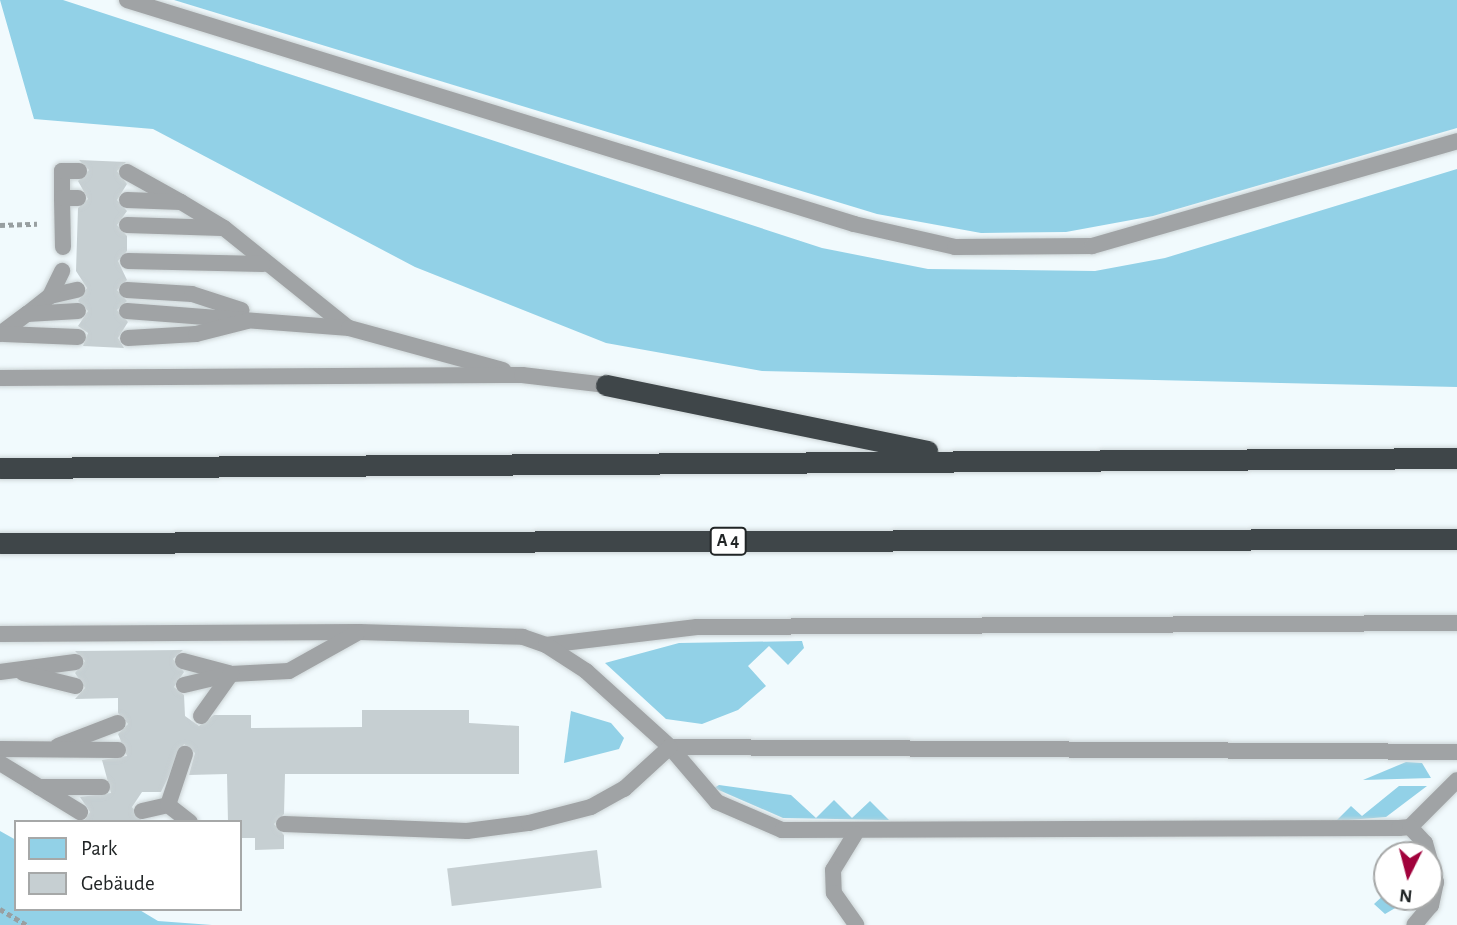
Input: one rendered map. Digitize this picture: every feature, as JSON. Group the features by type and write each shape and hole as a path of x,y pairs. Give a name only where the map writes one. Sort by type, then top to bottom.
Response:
{"highway":[{"path":"606,386 970,460"},
{"path":"0,468 1457,458"},
{"name":"A 4","path":"0,543 1457,539"}],"lane":[{"path":"127,0 854,224 955,247 1092,246 1457,141"},
{"path":"63,247 70,224 70,198 62,171 79,172"},
{"path":"127,172 224,228 263,264 349,328"},
{"path":"127,200 181,202"},
{"path":"127,225 224,228"},
{"path":"128,261 263,264"},
{"path":"50,296 62,271"},
{"path":"2,334 50,296 77,290"},
{"path":"127,290 192,294 263,317"},
{"path":"27,314 78,311"},
{"path":"127,311 263,317 349,328 523,375 606,386"},
{"path":"128,338 197,334 263,317"},
{"path":"2,334 78,337"},
{"path":"0,378 523,375"},
{"path":"546,645 697,627 1457,623"},
{"path":"184,685 231,674 289,671 359,632"},
{"path":"0,634 359,632 523,637 546,645 586,671 670,747 704,791 743,817 782,830 855,834 1410,827 1457,780"},
{"path":"183,661 231,674"},
{"path":"0,672 18,672 75,662"},
{"path":"18,672 75,686"},
{"path":"201,716 231,674"},
{"path":"49,749 118,723"},
{"path":"284,824 467,831 528,823 602,801 670,747 1457,752"},
{"path":"0,749 118,750"},
{"path":"168,805 171,784 185,754"},
{"path":"0,763 80,812"},
{"path":"36,787 102,787"},
{"path":"142,811 168,805"},
{"path":"168,805 187,820"},
{"path":"1410,827 1424,843 1436,882 1418,924"},
{"path":"855,834 833,870 834,893 856,925"}],"path":[{"path":"0,225 70,224"},
{"path":"0,909 27,925"}],"green space":[{"path":"0,0 63,0 822,248 928,269 1095,271 1165,258 1457,169 1457,387 762,371 606,343 415,267 153,129 34,119"},
{"path":"174,0 1457,0 1457,128 1153,216 1066,232 981,233 877,214"},
{"path":"802,641 804,648 788,665 769,646 748,666 766,686 738,710 702,724 666,719 605,663 679,643"},
{"path":"571,711 611,723 624,738 619,749 564,763"},
{"path":"1406,762 1422,763 1431,778 1363,780"},
{"path":"719,785 791,795 816,818 834,800 852,818 870,801 889,820 783,818 714,788"},
{"path":"1399,786 1427,786 1386,817 1336,821 1351,806 1362,816"},
{"path":"0,831 14,839 14,911 141,911 158,921 212,925 0,925"}],"building":[{"path":"79,160 126,162 117,171 127,184 117,200 127,211 117,225 127,236 127,251 118,261 127,280 117,290 127,301 117,310 128,322 118,338 124,348 83,346 88,333 78,326 88,311 78,301 87,288 76,271 78,208 88,199 78,181 89,170"},
{"path":"183,650 173,659 184,672 174,687 184,695 185,716 199,726 214,715 251,715 251,728 362,727 362,710 469,710 469,723 519,726 519,774 285,774 284,814 274,824 284,835 284,849 255,850 255,838 242,838 242,820 228,820 227,774 189,775 195,753 184,744 161,792 142,792 132,807 142,820 84,820 90,812 80,797 111,793 102,760 127,756 118,734 128,724 118,713 118,698 75,699 85,688 75,673 85,661 75,651"},
{"path":"597,850 602,888 452,906 447,868"}]}
